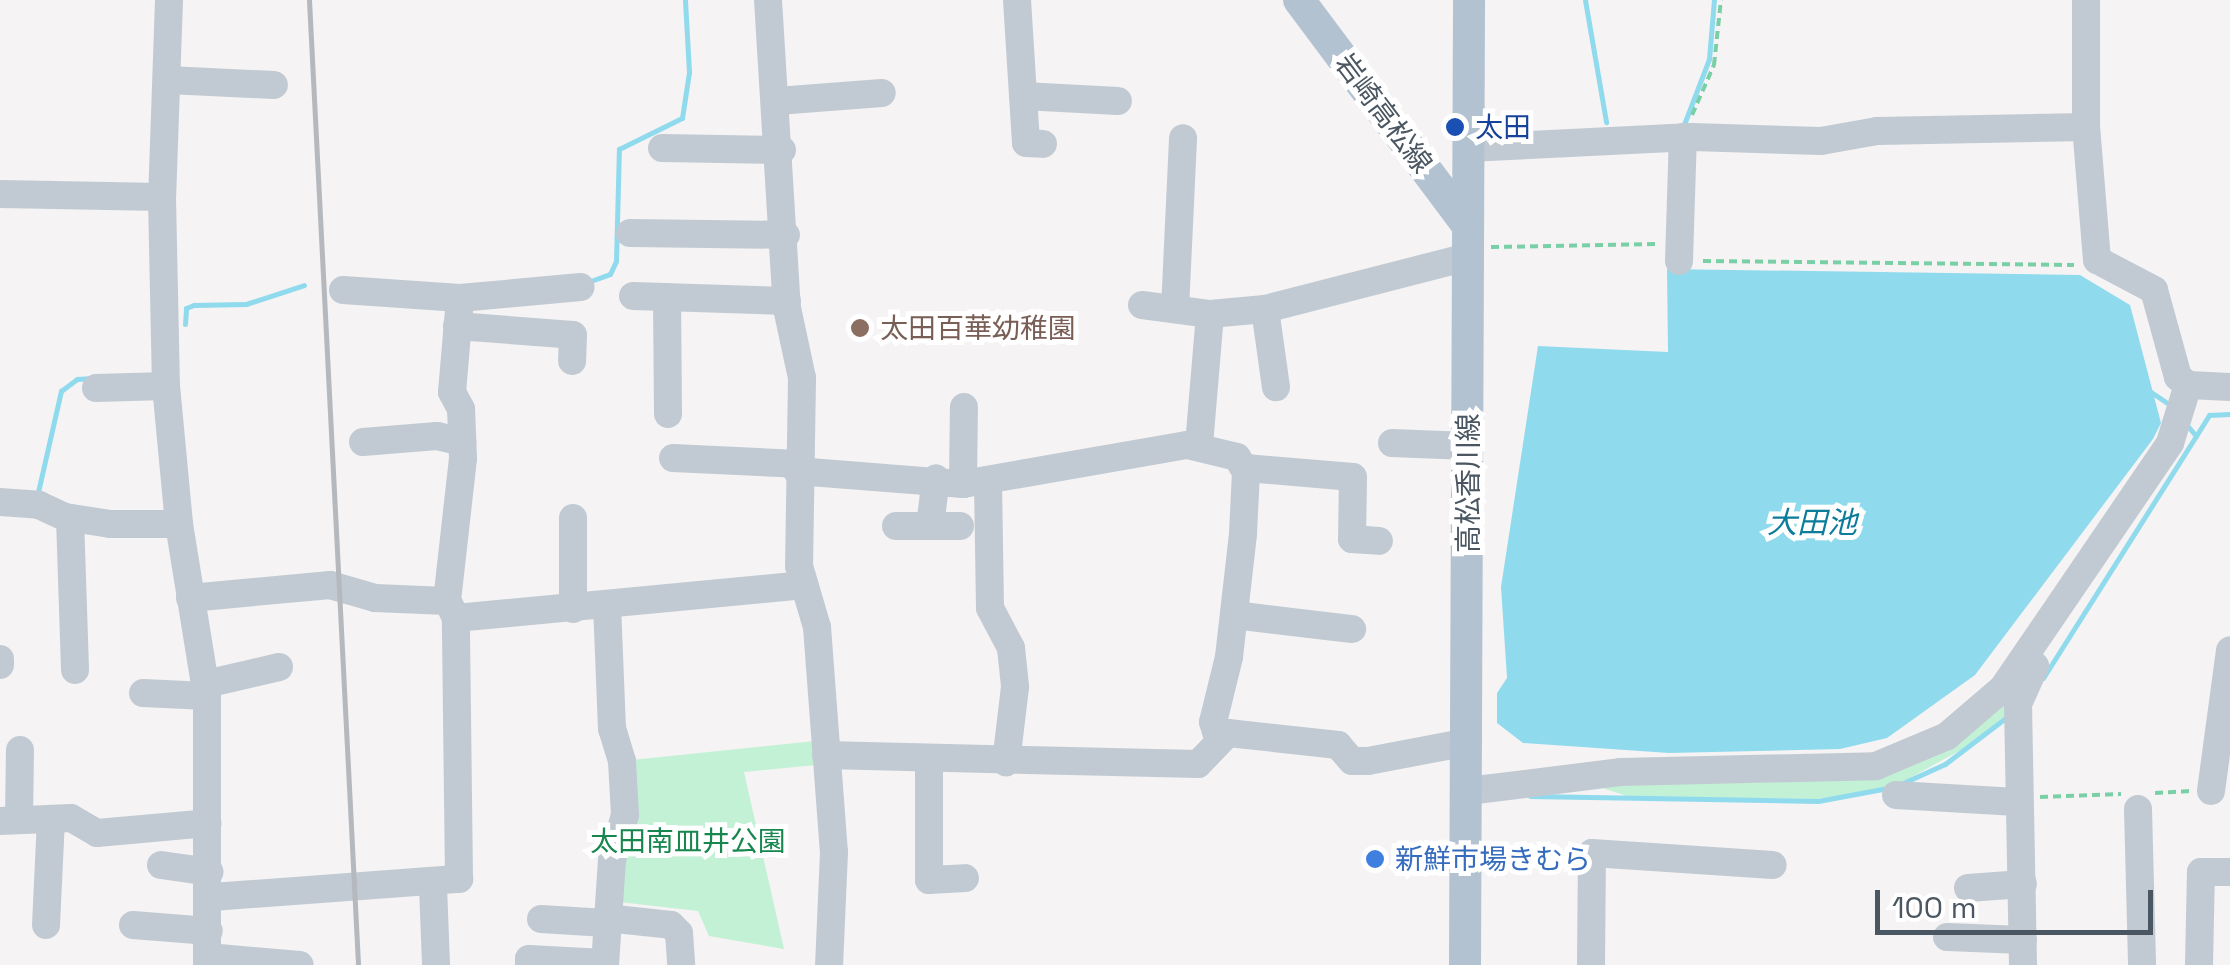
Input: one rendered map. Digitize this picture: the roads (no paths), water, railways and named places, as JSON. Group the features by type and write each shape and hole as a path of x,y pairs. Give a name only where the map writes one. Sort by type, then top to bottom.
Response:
{"main road":[{"name":"岩崎高松線","path":"1299,0 1468,241"},
{"name":"高松香川線","path":"1465,965 1469,0"}],"street":[{"path":"169,0 162,197 166,386 179,524 207,690 211,884 208,951"},
{"path":"768,0 782,150 787,301 802,378 797,467 804,585 817,627 834,852 829,965"},
{"path":"1017,0 1026,143 1043,144"},
{"path":"1947,937 2023,953 2018,706 2068,588 2170,442 2183,406 2154,290 2097,260 2086,127 2086,0"},
{"path":"168,80 274,85"},
{"path":"777,102 882,93"},
{"path":"1023,96 1118,101"},
{"path":"1468,148 1688,137 1822,142 1877,131 2086,127"},
{"path":"1680,260 1688,137"},
{"path":"1176,309 1183,138"},
{"path":"662,148 782,150"},
{"path":"0,194 162,197"},
{"path":"630,233 786,235"},
{"path":"1142,305 1210,314 1265,309 1468,241"},
{"path":"343,290 460,298 581,287"},
{"path":"633,296 787,301"},
{"path":"667,297 668,414"},
{"path":"162,866 211,884 433,886 462,874 452,609 462,442 461,409 452,392 460,298"},
{"path":"1265,309 1276,388"},
{"path":"1199,445 1210,314"},
{"path":"457,326 572,336 572,361"},
{"path":"96,388 166,386"},
{"path":"2183,406 2230,387"},
{"path":"964,406 962,481 990,608 1011,648 1015,687 1006,762"},
{"path":"363,442 437,436 462,442"},
{"path":"1392,442 1468,446"},
{"path":"673,458 962,481 1199,445 1237,457 1246,468 1234,615 1213,722 1218,738"},
{"path":"1246,468 1354,477 1353,539"},
{"path":"930,526 962,481"},
{"path":"0,502 39,505 70,518 179,524"},
{"path":"70,518 75,670"},
{"path":"573,518 574,609"},
{"path":"896,526 960,526"},
{"path":"190,598 330,586 375,598 452,609 574,609 804,585"},
{"path":"529,965 530,959 605,964 606,920 624,815 622,761 612,729 607,607"},
{"path":"1234,615 1352,629"},
{"path":"1468,791 1584,774 1832,770 1901,758 1947,736 1986,706 2050,624"},
{"path":"2211,791 2230,650"},
{"path":"143,693 207,690 280,667"},
{"path":"826,755 1198,764 1218,738 1228,733 1338,745 1352,761 1468,742"},
{"path":"20,750 10,821 71,818 97,833 208,823"},
{"path":"930,759 929,880 964,878"},
{"path":"1896,794 2017,802"},
{"path":"2138,810 2142,965"},
{"path":"46,925 51,819"},
{"path":"1591,965 1592,853 1772,865"},
{"path":"2199,965 2201,872 2230,872"},
{"path":"1968,888 2023,884"},
{"path":"433,886 436,965"},
{"path":"540,918 671,925 679,933 681,965"},
{"path":"134,925 208,951 300,965"}],"water":[{"name":"大田池","path":"1667,269 2080,275 2130,305 2161,423 2153,439 1975,675 1887,738 1840,749 1669,753 1523,743 1497,723 1497,693 1507,678 1501,587 1538,346 1668,352"}],"waterway":[{"path":"588,282 610,274 616,261 619,149 682,118 689,72 685,0"},
{"path":"1585,0 1606,122"},
{"path":"1683,127 1709,59 1714,0"},
{"path":"185,324 186,308 194,305 246,304 304,285"},
{"path":"38,492 61,391 77,379 93,378"},
{"path":"2148,390 2172,406"},
{"path":"2196,436 2209,415 2230,414"},
{"path":"2043,678 2196,436 2185,423"},
{"path":"1903,783 1945,764 2007,717"},
{"path":"1530,796 1818,801 1888,788"}],"railway":[{"path":"309,0 358,965"}],"place":[{"name":"太田","path":"1455,127"},
{"name":"太田百華幼稚園","path":"860,328"},
{"name":"新鮮市場きむら","path":"1375,859"}],"park label":[{"name":"太田南皿井公園","path":"688,841"}]}
